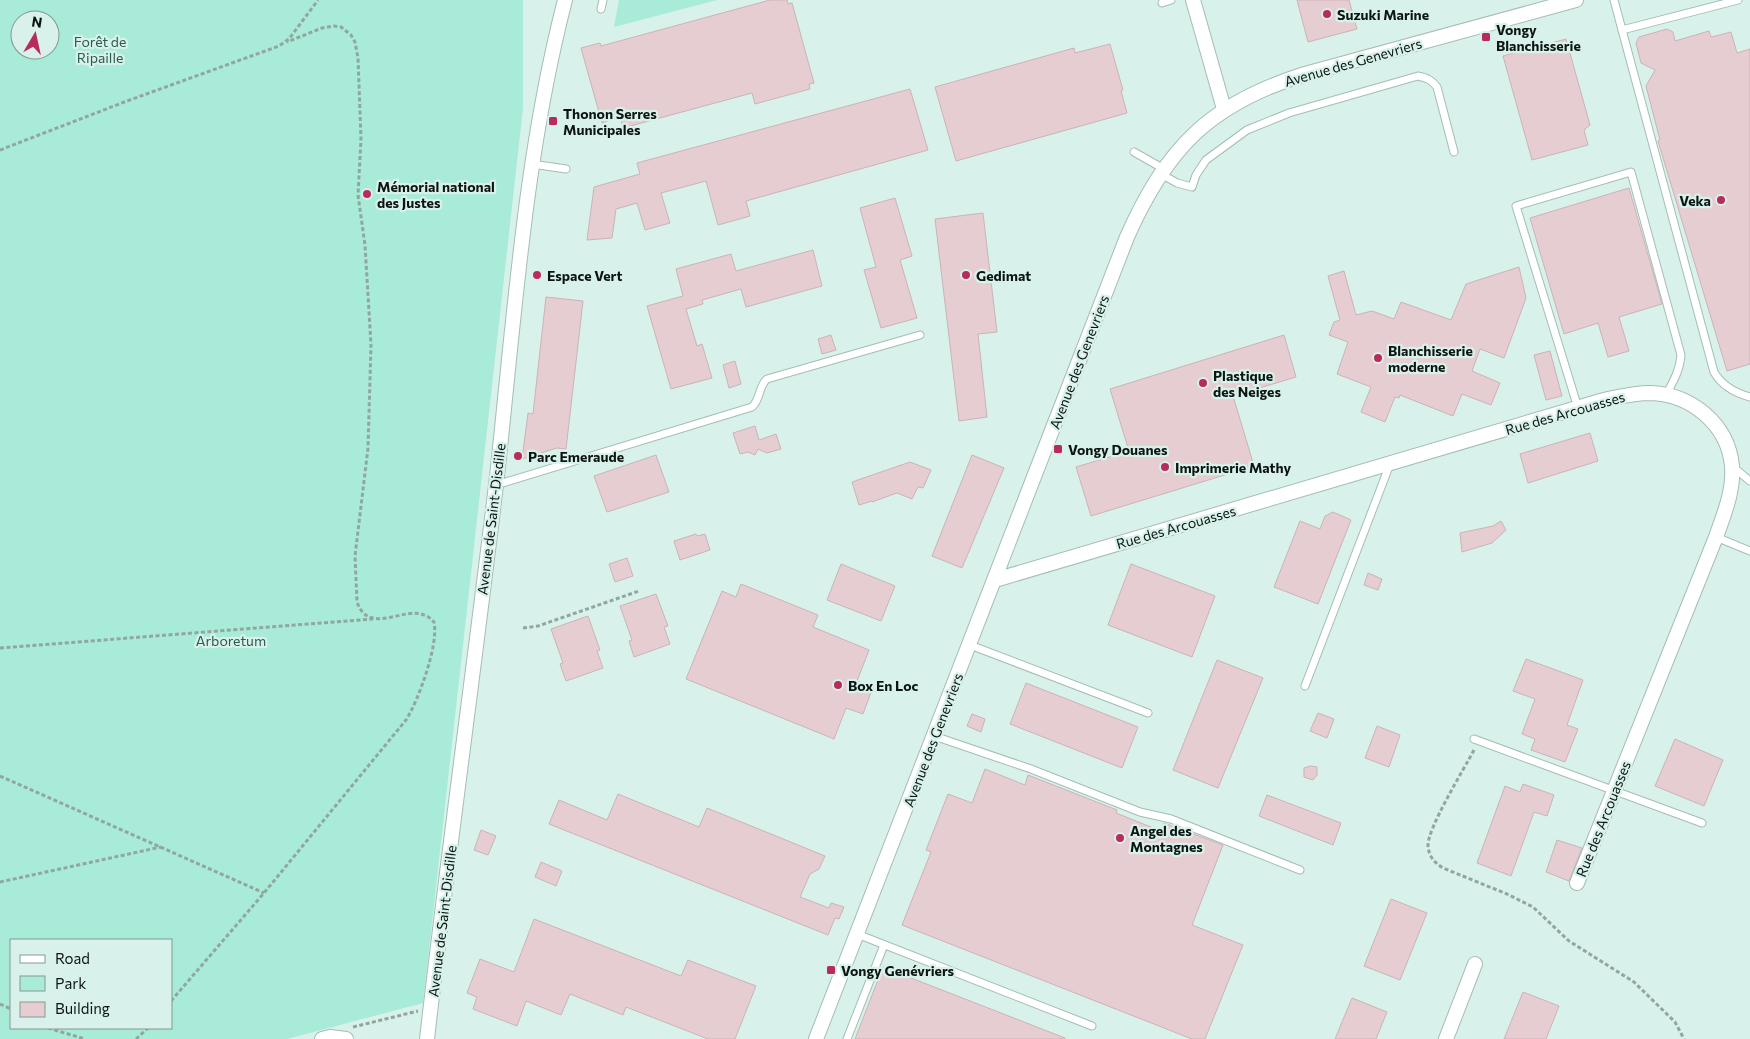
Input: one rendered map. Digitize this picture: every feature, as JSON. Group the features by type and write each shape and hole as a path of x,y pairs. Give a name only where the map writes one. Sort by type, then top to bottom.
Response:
{"street":[{"name":"Avenue de Saint-Disdille","path":"427,1039 496,485 532,164 544,89 565,0"},
{"path":"1193,0 1224,109"},
{"name":"Avenue des Genevriers","path":"816,1039 1127,237 1162,172 1186,142 1224,109 1254,93 1287,80 1576,0"},
{"name":"Rue des Arcouasses","path":"995,580 1623,396 1638,393 1666,395 1692,405 1712,420 1725,442 1736,470 1731,483 1728,503 1716,537 1577,883"},
{"path":"1446,1039 1476,964"},
{"path":"327,1038 346,1039"}],"lane":[{"path":"601,9 603,0"},
{"path":"1162,3 1171,0"},
{"path":"1614,0 1714,372 1719,381 1725,386 1750,397"},
{"path":"1622,30 1738,0"},
{"path":"1134,152 1177,183 1192,187 1196,175 1206,160 1247,130 1289,113 1418,76 1433,81 1438,87 1454,152"},
{"path":"532,164 566,169"},
{"path":"1578,408 1516,206 1631,172 1681,355 1677,374 1666,395"},
{"path":"496,485 748,408 756,403 762,385 767,379 920,335"},
{"path":"1304,686 1391,463"},
{"path":"1736,470 1750,474"},
{"path":"1736,470 1750,481"},
{"path":"1716,537 1750,551"},
{"path":"970,645 1148,713"},
{"path":"934,736 1031,769 1140,812 1171,820 1300,870"},
{"path":"1476,740 1702,823"},
{"path":"857,934 1092,1026"},
{"path":"847,1039 884,945"}],"path":[{"path":"287,42 318,0"},
{"path":"0,150 127,101 279,46 322,28 334,26 345,30 351,35 357,49 361,125 358,195 365,246 372,345 368,448 355,556 357,602 359,608 364,614 376,618"},
{"path":"523,628 538,626 638,591"},
{"path":"0,648 376,618 389,619 417,613 424,614 434,622 432,650 417,700 406,720 264,893 172,1000"},
{"path":"1476,740 1430,834 1428,848 1434,862 1443,868 1507,894 1533,907 1569,941 1634,982 1675,1022 1684,1039"},
{"path":"0,776 264,893"},
{"path":"0,882 161,847"},
{"path":"327,1038 355,1026 431,1007"},
{"path":"51,1029 85,1039"},
{"path":"136,1039 147,1029"}],"green space":[{"path":"0,0 523,0 523,108 423,1003 287,1039 0,1039"},
{"path":"619,0 717,0 614,27"}],"building":[{"path":"770,0 787,0 788,4 792,3 814,83 809,84 810,89 755,104 752,93 623,128 620,117 602,123 581,48 600,43 601,46"},
{"name":"Suzuki Marine","path":"1297,0 1349,0 1357,29 1308,42"},
{"name":"Veka","path":"1667,29 1673,32 1675,41 1709,31 1711,37 1731,32 1737,53 1750,49 1750,364 1727,371 1658,141 1660,140 1646,86 1655,70 1641,63 1636,43 1639,37"},
{"path":"1566,39 1590,125 1584,130 1588,145 1532,160 1503,56"},
{"path":"1110,44 1123,90 1121,91 1127,113 956,161 935,87 1074,48 1075,53"},
{"path":"910,89 928,150 746,201 750,216 718,225 706,181 661,193 670,223 645,230 637,203 616,209 612,238 587,240 594,187 640,174 637,163"},
{"path":"1629,188 1662,304 1619,317 1629,351 1608,357 1598,323 1564,334 1530,218"},
{"path":"895,198 912,256 900,260 917,318 881,328 864,270 876,267 860,208"},
{"name":"Gedimat","path":"983,213 997,332 978,334 987,417 959,421 935,219"},
{"path":"813,250 822,286 746,307 741,289 702,300 703,304 686,309 697,346 702,344 712,378 671,389 647,306 683,296 676,269 731,254 736,271"},
{"path":"1519,267 1526,298 1504,358 1480,349 1472,371 1500,383 1491,405 1462,394 1453,416 1400,395 1399,398 1395,397 1385,422 1361,412 1371,387 1337,374 1348,342 1329,335 1334,322 1340,320 1328,276 1344,271 1356,315 1372,311 1394,319 1401,302 1451,320 1466,284"},
{"path":"546,297 583,301 566,449 557,448 522,459 528,413 533,414"},
{"path":"831,335 836,350 822,354 818,339"},
{"path":"1284,335 1296,377 1233,396 1254,466 1091,516 1076,467 1129,451 1110,389"},
{"path":"1550,351 1562,396 1546,400 1534,355"},
{"path":"735,361 741,384 729,388 723,365"},
{"path":"755,426 759,440 776,434 781,449 767,453 758,449 755,455 748,452 740,454 733,433"},
{"path":"1590,433 1598,461 1528,483 1520,454"},
{"path":"656,455 669,492 607,512 594,476"},
{"path":"972,455 1004,468 962,568 932,556"},
{"path":"910,462 931,470 923,488 918,487 912,499 897,493 859,505 852,482"},
{"path":"1333,512 1351,520 1318,604 1274,587 1300,521 1320,529 1325,516"},
{"path":"1501,521 1506,530 1492,543 1462,552 1460,533 1493,526"},
{"path":"696,534 697,536 705,534 710,550 680,560 674,541"},
{"path":"627,558 633,576 615,582 609,564"},
{"path":"841,564 895,586 881,621 827,600"},
{"path":"1131,564 1215,596 1192,657 1108,625"},
{"path":"1368,573 1382,579 1378,590 1364,585"},
{"path":"741,584 818,615 813,627 869,650 857,681 873,687 863,714 846,708 834,739 686,679 722,591 736,597"},
{"path":"656,594 668,626 664,627 670,644 634,657 629,641 632,640 620,606"},
{"path":"588,616 600,650 597,651 603,668 566,681 560,664 563,663 551,629"},
{"path":"1526,659 1583,680 1567,725 1578,729 1565,762 1531,750 1535,739 1522,734 1535,699 1513,691"},
{"path":"1217,660 1263,678 1218,788 1173,770"},
{"path":"1026,683 1138,727 1122,768 1010,724"},
{"path":"1318,713 1334,719 1327,738 1310,731"},
{"path":"972,714 985,719 981,732 967,726"},
{"path":"1377,726 1400,735 1389,767 1365,758"},
{"path":"1675,739 1723,760 1704,806 1655,786"},
{"path":"1310,766 1317,767 1317,775 1313,780 1304,777 1304,768"},
{"path":"985,769 1025,785 1028,775 1117,810 1116,813 1161,831 1164,823 1223,845 1192,925 1243,945 1205,1039 1192,1039 902,925 931,852 926,850 948,794 972,803"},
{"path":"1523,784 1554,795 1547,816 1534,812 1511,876 1477,863 1505,786 1520,792"},
{"path":"618,794 699,827 707,808 825,856 819,869 810,874 800,897 829,908 831,903 844,907 839,919 835,918 828,935 549,824 559,800 607,820"},
{"path":"1267,795 1341,823 1333,845 1259,816"},
{"path":"481,830 496,836 488,855 474,850"},
{"path":"1557,840 1582,848 1569,881 1546,872"},
{"path":"541,862 562,871 556,886 535,877"},
{"path":"1391,899 1427,913 1400,980 1364,966"},
{"path":"534,919 681,976 688,960 756,986 735,1039 708,1039 626,1007 623,1015 570,994 561,1015 526,1001 517,1026 473,1009 477,997 467,993 480,959 514,972"},
{"path":"883,967 1065,1038 1065,1039 855,1039"},
{"path":"1523,992 1559,1006 1546,1039 1504,1039"},
{"path":"1352,998 1387,1012 1376,1039 1335,1039"}],"place":[{"name":"Suzuki Marine","path":"1327,14"},
{"name":"Vongy Blanchisserie","path":"1486,37"},
{"name":"Thonon Serres Municipales","path":"553,121"},
{"name":"Mémorial national des Justes","path":"367,194"},
{"name":"Veka","path":"1721,200"},
{"name":"Espace Vert","path":"537,275"},
{"name":"Gedimat","path":"966,275"},
{"name":"Blanchisserie moderne","path":"1378,358"},
{"name":"Plastique des Neiges","path":"1203,383"},
{"name":"Vongy Douanes","path":"1058,449"},
{"name":"Parc Emeraude","path":"518,456"},
{"name":"Imprimerie Mathy","path":"1165,467"},
{"name":"Box En Loc","path":"838,685"},
{"name":"Angel des Montagnes","path":"1120,838"},
{"name":"Vongy Genévriers","path":"831,970"}],"park label":[{"name":"Forêt de Ripaille","path":"100,49"},
{"name":"Arboretum","path":"231,640"}]}
